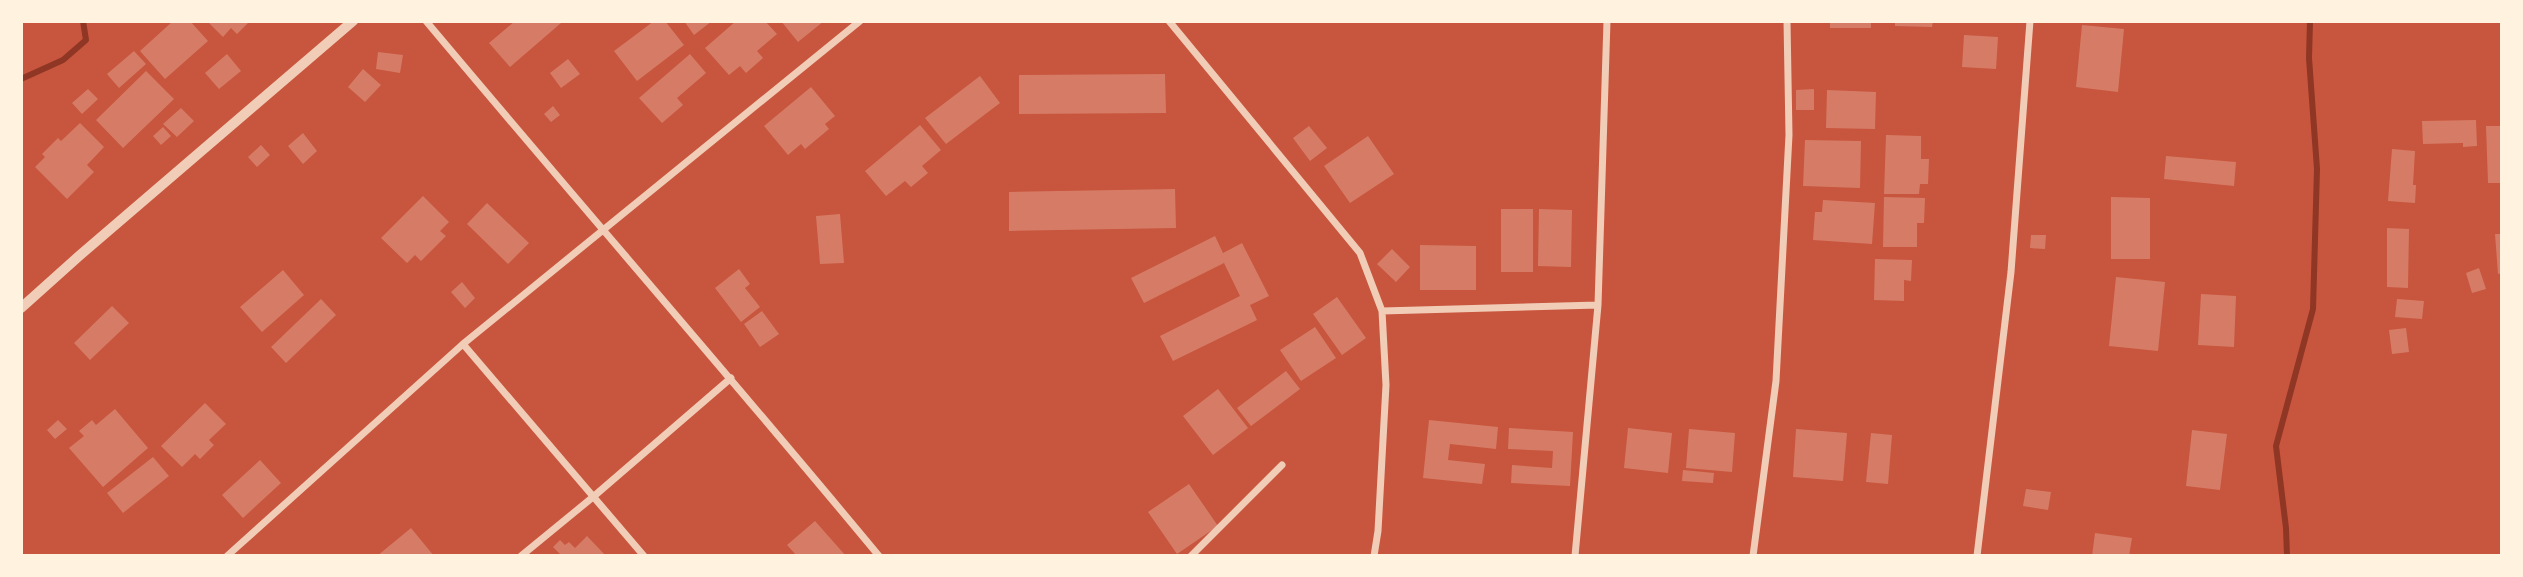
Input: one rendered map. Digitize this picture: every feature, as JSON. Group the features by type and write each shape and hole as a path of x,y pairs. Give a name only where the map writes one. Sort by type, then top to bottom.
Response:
{"street":[{"path":"21,308 353,21"},
{"path":"426,21 602,230 731,377 879,556"},
{"path":"227,556 463,344 860,21"},
{"path":"1169,21 1360,253 1382,311 1387,386 1374,556"},
{"path":"1575,556 1598,305 1607,21"},
{"path":"1754,556 1776,367 1789,135 1787,21"},
{"path":"1978,556 2011,272 2030,21"},
{"path":"1382,311 1598,305"},
{"path":"463,344 644,556"},
{"path":"521,556 731,377"},
{"path":"1191,556 1282,465"}],"building":[{"path":"173,21 190,21 208,41 165,79 140,51"},
{"path":"207,21 250,21 237,34 231,28 223,37"},
{"path":"515,21 561,23 510,67 489,43"},
{"path":"654,21 665,21 684,45 637,81 614,51"},
{"path":"684,21 712,21 694,35"},
{"path":"736,21 765,21 777,34 757,51 763,58 746,73 740,66 729,75 705,48"},
{"path":"781,21 824,21 798,42"},
{"path":"1830,21 1871,21 1871,28 1830,28"},
{"path":"1895,21 1933,21 1932,27 1895,26"},
{"path":"2082,25 2124,29 2118,92 2076,87"},
{"path":"1964,35 1998,37 1996,69 1962,67"},
{"path":"134,51 146,64 119,88 107,74"},
{"path":"378,52 403,55 400,73 376,69"},
{"path":"227,54 241,71 219,89 205,73"},
{"path":"690,54 706,73 677,98 683,105 662,123 639,98"},
{"path":"568,59 580,74 561,88 550,73"},
{"path":"363,69 381,85 365,102 348,87"},
{"path":"146,71 174,99 123,148 96,120"},
{"path":"1165,74 1166,113 1019,114 1019,75"},
{"path":"980,76 1000,103 946,144 925,118"},
{"path":"811,87 835,116 825,124 829,129 805,149 801,144 788,155 764,126"},
{"path":"88,89 98,99 82,114 72,103"},
{"path":"1814,89 1814,110 1796,110 1796,90"},
{"path":"1827,90 1876,92 1875,129 1826,128"},
{"path":"553,106 560,115 551,122 544,114"},
{"path":"181,108 194,121 177,137 163,124"},
{"path":"2476,120 2477,146 2463,147 2463,143 2423,144 2422,121"},
{"path":"80,123 104,147 87,165 94,172 67,199 35,167 45,157 42,154 58,138 61,141"},
{"path":"920,125 941,150 922,166 928,173 911,187 905,181 886,196 865,171"},
{"path":"1309,126 1327,148 1310,161 1293,138"},
{"path":"2486,126 2502,126 2502,183 2488,183"},
{"path":"163,127 171,136 161,145 153,136"},
{"path":"303,133 317,151 303,164 288,146"},
{"path":"1886,135 1921,136 1921,159 1929,159 1928,184 1920,184 1919,194 1884,194"},
{"path":"1368,136 1394,174 1350,203 1324,166"},
{"path":"1805,140 1861,141 1860,188 1803,186"},
{"path":"261,145 270,155 257,167 248,157"},
{"path":"2392,149 2415,151 2415,203 2388,201"},
{"path":"2166,156 2236,162 2234,186 2164,179"},
{"path":"1175,189 1176,228 1009,231 1009,192"},
{"path":"423,196 449,222 440,231 446,236 421,261 415,255 407,263 381,238"},
{"path":"1884,197 1925,198 1924,223 1917,223 1917,247 1883,247"},
{"path":"2111,197 2150,198 2150,259 2111,259"},
{"path":"1823,200 1875,203 1872,244 1813,240 1815,212 1822,212"},
{"path":"487,203 529,243 508,264 467,224"},
{"path":"1501,209 1533,209 1533,272 1501,272"},
{"path":"1539,209 1572,210 1571,267 1538,266"},
{"path":"840,214 844,263 820,264 816,216"},
{"path":"2387,228 2409,229 2408,288 2387,287"},
{"path":"2495,234 2502,234 2502,273 2498,274"},
{"path":"2031,235 2046,235 2045,249 2030,248"},
{"path":"1215,236 1223,253 1242,243 1269,296 1250,305 1257,320 1173,361 1160,336 1240,296 1224,263 1144,303 1131,278"},
{"path":"1420,245 1476,246 1476,290 1420,290"},
{"path":"1392,249 1410,267 1396,282 1377,264"},
{"path":"1875,259 1912,260 1911,281 1904,280 1904,301 1874,300"},
{"path":"2479,268 2486,289 2472,293 2466,273"},
{"path":"739,269 750,284 745,288 760,307 741,322 715,288"},
{"path":"283,270 304,295 262,332 240,307"},
{"path":"2116,277 2165,282 2158,351 2109,346"},
{"path":"462,282 475,298 465,308 451,292"},
{"path":"2201,294 2236,296 2234,347 2198,345"},
{"path":"1337,297 1366,338 1342,355 1313,314"},
{"path":"321,299 336,315 286,363 271,347"},
{"path":"2397,299 2424,301 2422,319 2395,317"},
{"path":"112,306 129,323 90,360 74,343"},
{"path":"762,311 779,334 760,347 744,324"},
{"path":"1315,327 1336,358 1301,381 1280,350"},
{"path":"2406,328 2409,352 2392,354 2389,330"},
{"path":"1286,371 1300,389 1251,426 1237,408"},
{"path":"1218,389 1248,428 1213,455 1183,416"},
{"path":"205,403 226,424 209,440 214,445 200,459 195,454 182,467 161,446"},
{"path":"115,409 148,448 103,487 69,448 84,436 79,431 92,420 96,425"},
{"path":"58,420 67,429 55,439 47,430"},
{"path":"1429,420 1498,427 1496,449 1450,444 1448,460 1485,464 1482,484 1423,478"},
{"path":"1509,428 1573,432 1570,486 1511,483 1512,465 1552,468 1553,451 1508,449"},
{"path":"1628,428 1672,433 1668,473 1624,468"},
{"path":"1689,429 1735,433 1732,472 1686,468"},
{"path":"1796,429 1847,433 1843,481 1793,477"},
{"path":"2192,430 2227,434 2220,490 2186,486"},
{"path":"1871,433 1892,435 1888,484 1866,482"},
{"path":"153,457 169,476 123,513 107,493"},
{"path":"260,460 281,483 243,518 222,495"},
{"path":"1683,470 1714,473 1713,483 1682,481"},
{"path":"1189,484 1218,526 1177,554 1148,512"},
{"path":"2026,489 2051,492 2048,510 2023,506"},
{"path":"815,521 846,556 797,556 787,545"},
{"path":"411,528 434,556 377,556"},
{"path":"2095,533 2132,538 2129,556 2092,556"},
{"path":"587,536 606,556 562,556 553,547 560,540 565,545 569,542 575,548"}],"waterway":[{"path":"21,79 63,60 86,40 83,21"},
{"path":"2287,556 2276,446 2313,309 2317,169 2309,58 2310,21"}]}
